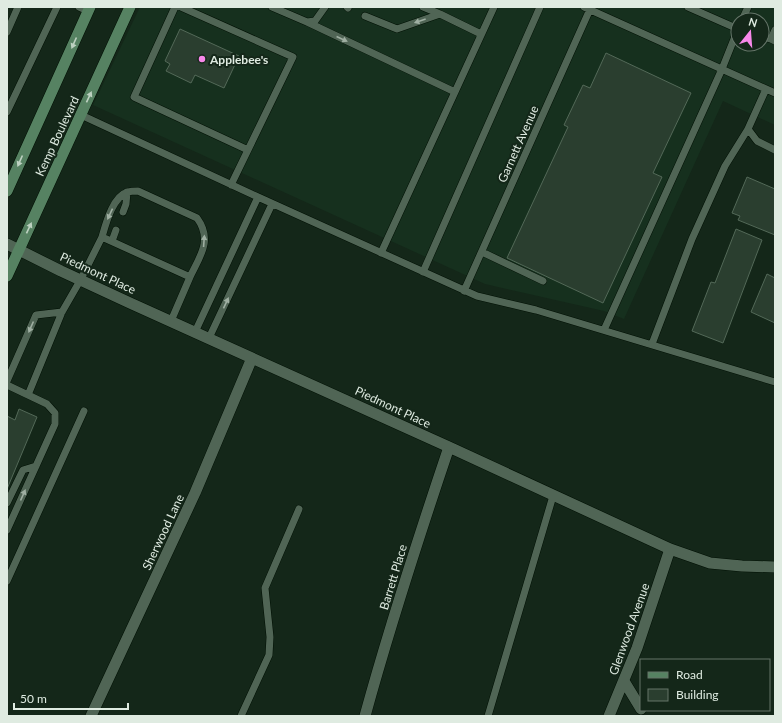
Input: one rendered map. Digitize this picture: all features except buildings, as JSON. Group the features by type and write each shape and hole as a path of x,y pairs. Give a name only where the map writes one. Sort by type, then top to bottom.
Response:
{"main road":[{"name":"Kemp Boulevard","path":"7,276 130,7"},
{"name":"Kemp Boulevard","path":"7,191 86,8"}],"street":[{"name":"Piedmont Place","path":"7,244 61,271 450,447 670,549 710,563 775,567"},
{"name":"Sherwood Lane","path":"91,716 196,493 252,358"},
{"name":"Barrett Place","path":"365,716 376,673 419,537 450,447"},
{"name":"Glenwood Avenue","path":"609,716 637,648 670,549"},
{"path":"624,681 640,708"}],"lane":[{"path":"7,32 18,7"},
{"path":"7,112 57,7"},
{"path":"175,7 134,97 248,150"},
{"path":"181,7 293,58 232,185"},
{"path":"272,7 455,92"},
{"path":"307,22 315,21 325,7"},
{"path":"423,7 481,34"},
{"path":"434,7 440,14"},
{"path":"381,253 494,7"},
{"path":"423,272 540,7"},
{"path":"688,7 730,25"},
{"path":"588,8 775,93"},
{"name":"Garnett Avenue","path":"464,291 588,8"},
{"path":"365,16 397,29 440,14"},
{"path":"773,40 775,30"},
{"path":"604,330 730,49"},
{"path":"652,344 692,239 725,166 748,129 766,89"},
{"path":"81,115 464,291 477,296 536,310 775,382"},
{"path":"748,129 757,141 775,150"},
{"path":"28,395 62,312 81,279 102,236 117,199 127,192 138,191 196,218 202,225 206,240 204,248 171,321"},
{"path":"123,212 126,204 127,192"},
{"path":"196,332 258,197"},
{"path":"209,338 272,204"},
{"path":"112,241 116,230"},
{"path":"102,236 190,277"},
{"path":"482,252 543,281"},
{"path":"7,381 36,315 62,312"},
{"path":"7,385 46,404 55,413 55,424 7,530"},
{"path":"7,581 84,411"},
{"path":"7,503 23,470 36,466"},
{"path":"488,716 553,496"},
{"path":"241,716 269,655 270,637 265,588 299,509"}],"shaded area":[{"path":"140,7 775,7 775,125 723,101 624,319 604,311 485,284 93,105"}],"place":[{"name":"Applebee's","path":"202,59"}]}
